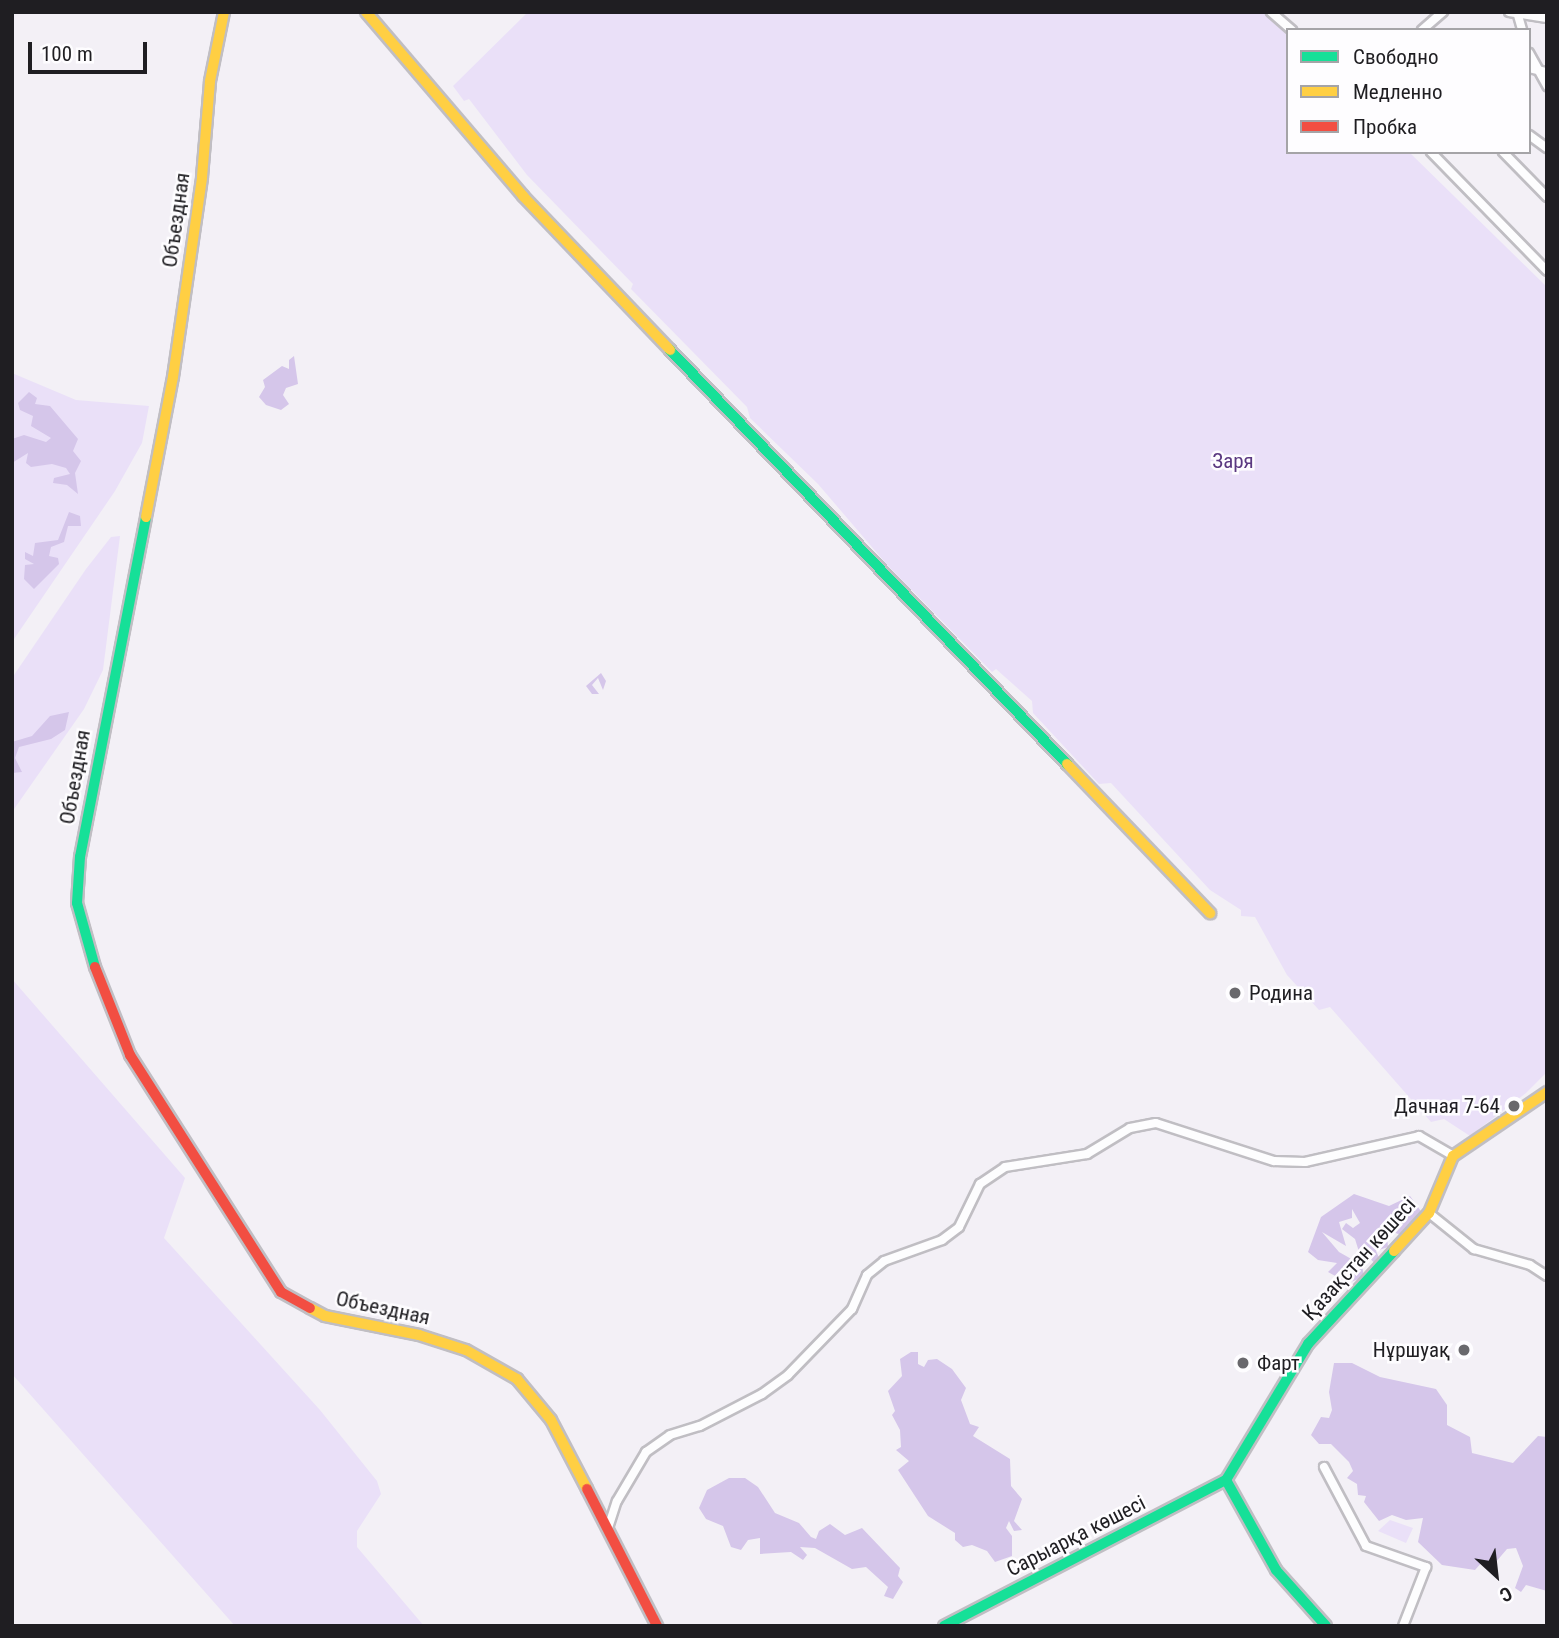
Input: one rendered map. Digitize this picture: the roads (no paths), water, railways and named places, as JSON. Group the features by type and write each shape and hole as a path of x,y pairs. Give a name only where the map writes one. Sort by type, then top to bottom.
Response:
{"street":[{"name":"Объездная","path":"225,12 210,81 202,177 174,366 80,857 80,920 92,965 130,1055 281,1292 325,1316 419,1335 481,1358 517,1379 551,1420 657,1626"},
{"path":"366,12 523,196 1210,913"},
{"path":"1424,28 1443,12"},
{"path":"1273,13 1290,28"},
{"path":"1515,13 1547,18"},
{"path":"1538,70 1547,86"},
{"path":"1531,136 1547,148"},
{"path":"1433,154 1547,271"},
{"path":"1505,154 1547,197"},
{"path":"608,1528 617,1501 646,1452 670,1435 700,1426 762,1394 788,1375 852,1309 867,1275 884,1261 942,1240 959,1227 979,1184 1005,1167 1087,1154 1129,1128 1156,1123 1274,1161 1305,1162 1419,1136 1453,1156 1547,1092"},
{"name":"Қазақстан көшесі","path":"1226,1480 1308,1344 1429,1213 1453,1156"},
{"path":"1429,1213 1474,1249 1530,1265 1547,1276"},
{"path":"1324,1467 1366,1546 1426,1567 1403,1626"},
{"path":"1226,1480 1276,1570 1326,1626"},
{"name":"Сарыарқа көшесі","path":"944,1626 1226,1480"}],"place":[{"name":"Родина","path":"1235,993"},
{"name":"Дачная 7-64","path":"1514,1106"},
{"name":"Нұршуақ","path":"1464,1350"},
{"name":"Фарт","path":"1243,1363"}],"park label":[{"name":"Заря","path":"1233,461"}]}
